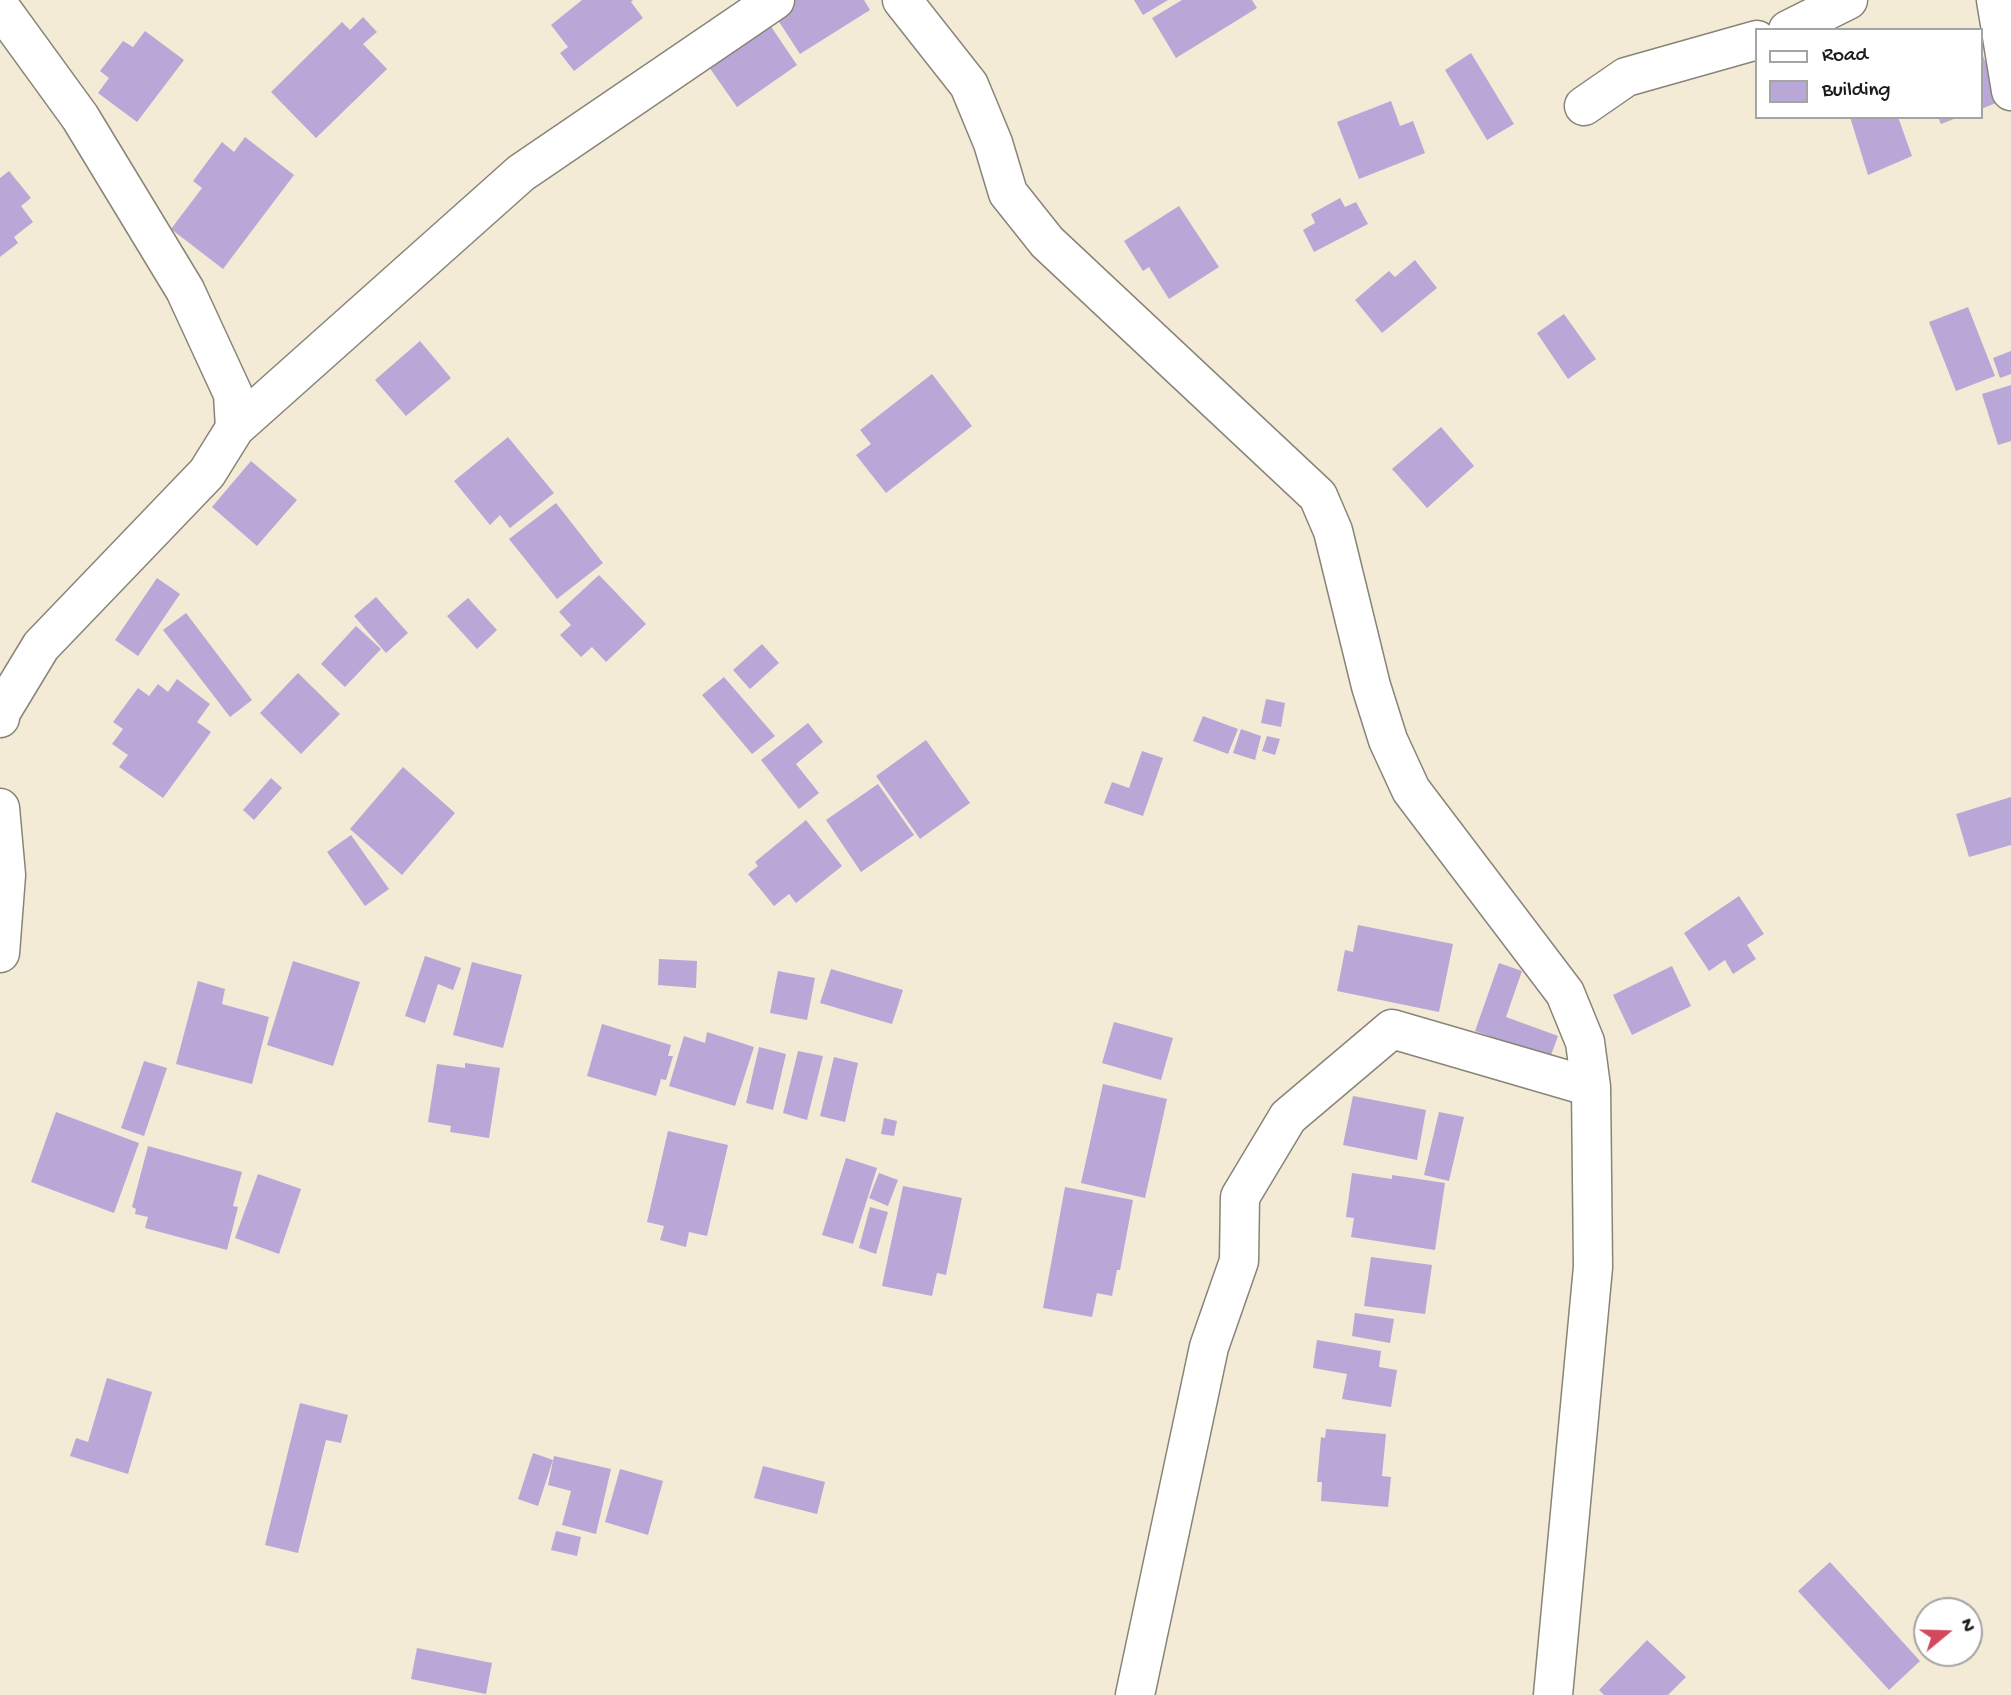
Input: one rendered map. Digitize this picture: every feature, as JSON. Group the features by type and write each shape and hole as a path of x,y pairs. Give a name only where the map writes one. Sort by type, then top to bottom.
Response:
{"street":[{"path":"0,718 40,646 207,473 235,428 521,173 775,0"},
{"path":"902,0 969,85 993,143 1008,193 1047,242 1318,496 1333,531 1371,686 1388,740 1411,790 1565,993 1585,1042 1591,1087 1593,1267 1553,1695"},
{"path":"1792,28 1848,0"},
{"path":"1996,0 2011,91"},
{"path":"0,7 80,117 185,290 233,394 235,428"},
{"path":"1584,106 1626,77 1756,40"},
{"path":"0,953 6,875 1,819"},
{"path":"1135,1695 1209,1347 1239,1261 1240,1197 1288,1117 1392,1029 1591,1087"}],"building":[{"path":"582,0 633,0 631,2 643,18 574,71 560,53 568,47 551,25"},
{"path":"795,0 864,0 870,10 800,54 774,14"},
{"path":"1134,0 1168,0 1143,15"},
{"path":"1182,0 1252,0 1257,8 1176,58 1152,18"},
{"path":"363,17 377,32 363,44 387,69 316,138 271,92 342,22 350,30"},
{"path":"770,25 797,65 737,107 709,67"},
{"path":"145,31 184,60 137,122 98,93 109,78 100,71 123,41 133,47"},
{"path":"1471,53 1514,124 1487,140 1445,70"},
{"path":"1983,56 2001,101 1983,108"},
{"path":"1391,101 1400,126 1413,121 1425,153 1359,179 1337,122"},
{"path":"1851,119 1899,119 1912,156 1868,175"},
{"path":"1939,119 1954,119 1941,124"},
{"path":"245,137 294,175 223,269 171,229 202,188 193,181 222,142 234,152"},
{"path":"9,171 31,198 21,206 33,222 14,237 18,243 0,257 0,178"},
{"path":"1340,198 1345,207 1356,202 1368,224 1314,252 1303,230 1315,223 1311,214"},
{"path":"1179,206 1219,267 1169,299 1149,267 1143,271 1124,241"},
{"path":"1415,260 1437,288 1382,333 1355,300 1389,271 1395,277"},
{"path":"1968,307 1995,376 1956,391 1929,322"},
{"path":"1564,314 1596,359 1568,379 1537,333"},
{"path":"420,341 451,378 406,416 375,380"},
{"path":"2011,351 2011,374 2000,378 1993,358"},
{"path":"932,374 972,426 886,493 856,455 871,444 860,430"},
{"path":"2011,385 2011,441 1998,445 1982,394"},
{"path":"1441,427 1474,466 1427,508 1392,469"},
{"path":"508,437 554,493 510,528 500,515 490,525 454,481"},
{"path":"251,461 297,500 257,546 212,507"},
{"path":"556,503 603,563 557,599 509,539"},
{"path":"599,575 646,624 606,662 592,647 581,657 560,635 571,625 559,612"},
{"path":"157,578 180,594 138,656 115,640"},
{"path":"376,597 408,633 386,653 354,616"},
{"path":"468,598 497,630 477,649 447,616"},
{"path":"186,613 252,700 230,717 163,630"},
{"path":"356,626 381,649 345,687 321,664"},
{"path":"762,644 779,663 750,689 733,670"},
{"path":"298,673 340,714 301,754 260,713"},
{"path":"724,677 775,736 752,754 702,695"},
{"path":"177,679 210,704 197,722 211,732 163,798 119,767 128,755 112,744 123,729 113,722 138,688 149,696 158,684 168,692"},
{"path":"1266,699 1285,703 1281,727 1261,723"},
{"path":"1203,716 1238,729 1228,754 1193,741"},
{"path":"808,723 823,742 796,764 819,793 799,809 761,760"},
{"path":"1241,729 1261,736 1255,760 1233,753"},
{"path":"1267,736 1280,739 1275,755 1262,751"},
{"path":"926,740 970,803 920,839 876,776"},
{"path":"1142,751 1163,758 1143,816 1104,803 1112,782 1129,788"},
{"path":"403,767 455,813 402,875 350,829"},
{"path":"271,778 282,788 254,820 243,810"},
{"path":"878,784 914,835 861,872 826,820"},
{"path":"2011,797 2011,845 1969,857 1956,814"},
{"path":"806,820 842,866 796,903 789,894 774,906 748,874 758,866 755,862"},
{"path":"351,835 389,889 365,906 327,852"},
{"path":"1739,896 1764,934 1747,945 1756,959 1733,974 1725,960 1709,971 1684,933"},
{"path":"1358,925 1453,944 1439,1012 1337,991 1345,950 1353,952"},
{"path":"425,956 461,968 453,990 438,984 425,1023 405,1016"},
{"path":"659,959 697,961 696,988 658,985"},
{"path":"293,961 360,982 333,1066 267,1045"},
{"path":"472,962 522,975 503,1048 453,1035"},
{"path":"1499,963 1522,971 1506,1017 1558,1036 1550,1058 1475,1031"},
{"path":"1672,966 1691,1006 1632,1035 1613,995"},
{"path":"831,969 903,990 892,1024 820,1003"},
{"path":"778,971 815,978 807,1020 770,1013"},
{"path":"198,981 225,989 222,1004 269,1017 252,1084 176,1064"},
{"path":"1114,1022 1173,1038 1161,1080 1102,1063"},
{"path":"602,1024 671,1045 668,1056 673,1056 666,1080 661,1079 656,1096 587,1076"},
{"path":"707,1032 754,1047 735,1106 669,1086 684,1036 705,1043"},
{"path":"759,1047 786,1054 773,1110 746,1103"},
{"path":"798,1051 823,1056 807,1120 783,1113"},
{"path":"834,1057 858,1063 845,1122 820,1116"},
{"path":"144,1061 167,1068 144,1136 121,1128"},
{"path":"465,1063 500,1068 489,1138 450,1132 451,1126 428,1122 437,1064 465,1068"},
{"path":"1103,1084 1167,1099 1145,1198 1081,1183"},
{"path":"1353,1096 1426,1110 1417,1160 1343,1145"},
{"path":"56,1112 139,1143 114,1213 31,1182"},
{"path":"1439,1112 1464,1117 1449,1181 1424,1175"},
{"path":"884,1118 897,1121 894,1136 881,1134"},
{"path":"668,1131 728,1145 707,1236 689,1232 686,1247 660,1240 664,1226 647,1222"},
{"path":"148,1146 242,1172 233,1206 238,1207 227,1250 145,1228 148,1217 135,1214 136,1209 132,1207"},
{"path":"846,1158 877,1168 853,1244 822,1235"},
{"path":"879,1173 898,1180 888,1206 869,1198"},
{"path":"1352,1173 1392,1179 1392,1175 1445,1183 1435,1250 1351,1237 1354,1218 1346,1217"},
{"path":"258,1174 301,1189 279,1254 235,1238"},
{"path":"903,1186 962,1198 946,1275 937,1273 932,1296 882,1286"},
{"path":"1065,1187 1133,1200 1120,1270 1117,1270 1112,1296 1097,1293 1092,1317 1043,1308"},
{"path":"870,1207 888,1212 876,1254 859,1248"},
{"path":"1371,1257 1432,1265 1425,1314 1364,1306"},
{"path":"1355,1313 1394,1319 1390,1343 1352,1336"},
{"path":"1317,1340 1381,1351 1379,1367 1397,1370 1391,1407 1342,1399 1347,1374 1313,1368"},
{"path":"107,1378 152,1392 128,1474 70,1456 76,1438 88,1442"},
{"path":"300,1403 348,1415 341,1443 326,1440 298,1553 265,1545"},
{"path":"1326,1429 1386,1434 1382,1476 1391,1477 1388,1507 1321,1501 1322,1482 1317,1482 1321,1437 1325,1438"},
{"path":"533,1453 553,1460 538,1506 518,1499"},
{"path":"554,1456 611,1469 596,1534 562,1525 571,1491 548,1485"},
{"path":"763,1466 825,1482 817,1514 754,1498"},
{"path":"620,1469 663,1481 648,1535 605,1522"},
{"path":"556,1531 581,1537 577,1556 551,1550"},
{"path":"1830,1562 1913,1653 1914,1667 1889,1690 1798,1591"},
{"path":"1647,1640 1686,1677 1668,1695 1604,1695 1599,1690"},
{"path":"417,1648 492,1663 486,1694 411,1679"}]}
